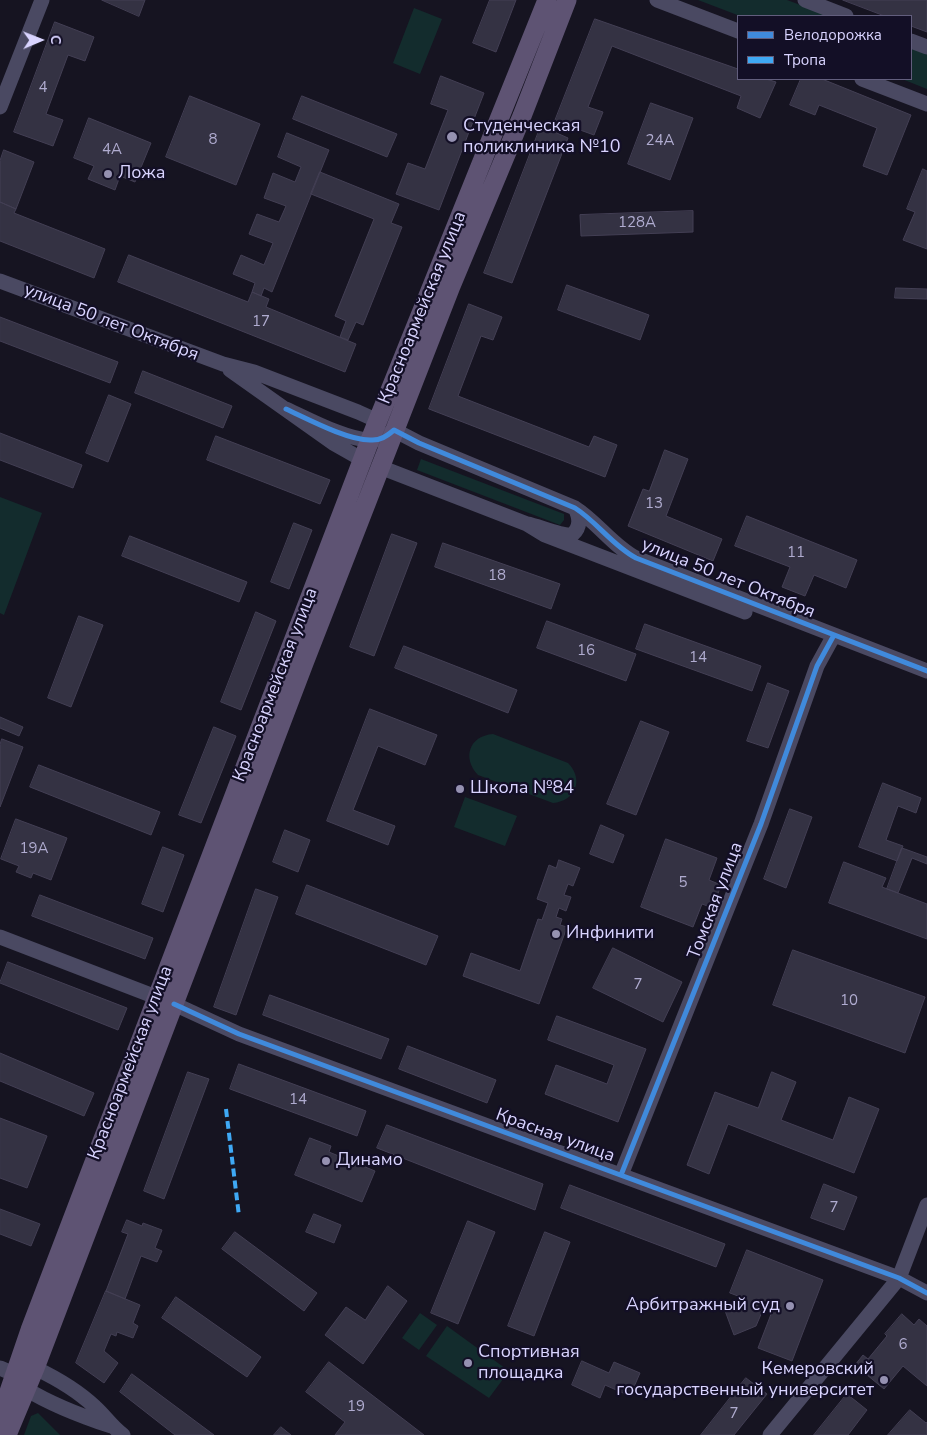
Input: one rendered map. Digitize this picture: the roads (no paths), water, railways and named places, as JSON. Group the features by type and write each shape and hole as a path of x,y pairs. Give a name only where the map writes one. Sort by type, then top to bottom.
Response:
{"main road":[{"name":"Красноармейская улица","path":"7,1435 35,1368 165,1000 370,440 547,0"},
{"name":"Красноармейская улица","path":"0,1418 7,1371 165,1000 451,286 522,116 567,0"},
{"name":"улица 50 лет Октября","path":"378,421 394,430"},
{"name":"улица 50 лет Октября","path":"363,460 380,467"},
{"path":"7,1371 35,1368"},
{"path":"7,1371 26,1389"}],"street":[{"path":"0,107 42,0"},
{"path":"657,0 737,31"},
{"path":"805,0 843,15"},
{"path":"912,41 927,48"},
{"path":"865,80 927,104"},
{"name":"улица 50 лет Октября","path":"0,281 223,364 254,372 378,421"},
{"name":"улица 50 лет Октября","path":"223,364 333,443 363,460"},
{"path":"286,409 348,436 370,440 386,436 394,430"},
{"name":"улица 50 лет Октября","path":"394,430 419,443 575,508 586,515 627,554 831,640 927,683"},
{"name":"улица 50 лет Октября","path":"380,467 527,524 546,528 564,535 572,535 578,529 579,521 575,508"},
{"name":"улица 50 лет Октября","path":"527,524 545,535 831,640 927,671"},
{"name":"Томская улица","path":"621,1175 761,824 817,666 831,640"},
{"name":"Красная улица","path":"0,937 165,1000 239,1034 899,1278 927,1293"},
{"path":"770,1435 899,1278 927,1204"},
{"path":"35,1368 54,1378 95,1407 118,1431"},
{"path":"26,1389 44,1400 118,1431"}],"place":[{"name":"Студенческая поликлиника №10","path":"452,137"},
{"name":"Ложа","path":"108,174"},
{"name":"Школа №84","path":"460,789"},
{"name":"Инфинити","path":"556,934"},
{"name":"Динамо","path":"326,1161"},
{"name":"Арбитражный суд","path":"790,1306"},
{"name":"Спортивная площадка","path":"468,1363"},
{"name":"Кемеровский государственный университет","path":"884,1380"}]}
